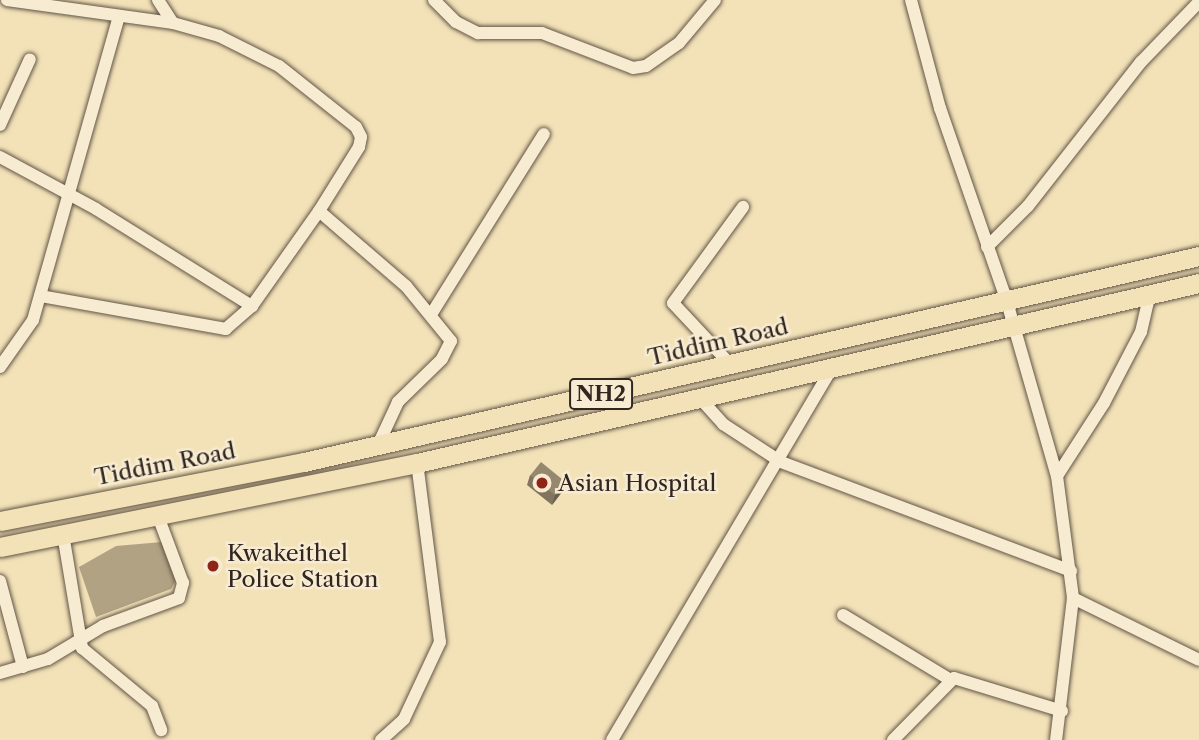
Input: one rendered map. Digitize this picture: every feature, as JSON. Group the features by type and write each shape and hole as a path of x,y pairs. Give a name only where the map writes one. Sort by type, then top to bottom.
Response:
{"highway":[{"name":"Tiddim Road","path":"0,521 378,445 1199,257"},
{"name":"NH2","path":"0,547 417,463 835,365 1015,328 1199,283"}],"street":[{"path":"7,0 173,23 255,51 356,127 359,147 319,211 252,306 236,324 214,330 40,296"},
{"path":"158,0 173,23"},
{"path":"434,0 456,22 478,33 550,35 633,68 646,66 679,43 715,0"},
{"path":"911,0 940,108 1007,302 1057,476 1073,598 1062,710 1056,740"},
{"path":"988,247 1036,196 1141,61 1199,2"},
{"path":"0,367 19,345 40,296 66,192 105,75 119,17"},
{"path":"0,125 30,59"},
{"path":"432,313 544,134"},
{"path":"0,158 66,192 252,306"},
{"path":"730,364 673,303 743,207"},
{"path":"319,211 432,313 447,332 449,350 398,402 378,445"},
{"path":"1057,476 1104,403 1135,344 1149,296"},
{"path":"612,740 781,462 835,365"},
{"path":"698,396 723,424 781,462 1071,571"},
{"path":"381,740 404,719 440,642 417,463"},
{"path":"0,673 23,667 79,641 103,626 179,598 183,583 158,516"},
{"path":"63,534 79,641 94,662 152,706 161,730"},
{"path":"0,581 23,667"},
{"path":"1073,598 1199,660"},
{"path":"843,615 949,679 959,678 1062,710"},
{"path":"893,740 949,679"}],"shaded area":[{"path":"162,542 176,580 171,589 96,617 79,567 116,546"}],"building":[{"path":"541,462 566,482 555,495 530,475"}],"place":[{"name":"Asian Hospital","path":"542,483"},
{"name":"Kwakeithel Police Station","path":"213,566"}]}
